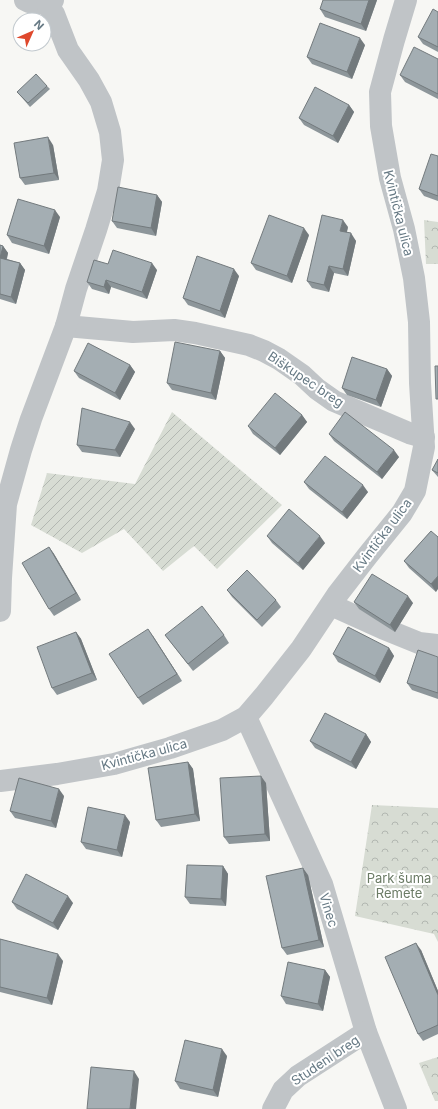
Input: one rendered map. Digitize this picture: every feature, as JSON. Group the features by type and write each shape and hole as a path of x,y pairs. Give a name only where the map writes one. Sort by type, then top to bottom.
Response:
{"street":[{"path":"0,611 6,504 29,425 66,326 76,289 88,257 108,191 113,160 110,132 101,102 89,80 68,50 50,2 29,2 25,0"},
{"name":"Kvintička ulica","path":"0,781 57,774 114,764 200,738 222,730 246,717 301,649 331,605 368,555 402,513 412,497 415,491 424,447 420,383 419,322 414,278 404,229 390,178 381,126 380,92 406,0"},
{"name":"Biškupec breg","path":"66,326 133,332 174,330 195,332 249,345 279,359 302,375 317,389 334,401 409,433 424,437"},
{"path":"331,605 419,643 438,645"},
{"name":"Vinec","path":"246,717 322,884 366,1032 396,1109"},
{"name":"Studeni breg","path":"273,1109 283,1090 298,1076 366,1032"}],"green space":[{"path":"424,220 438,222 438,264 426,264"},
{"path":"172,412 282,505 217,569 194,546 163,571 124,529 82,553 31,525 47,473 135,484"},
{"name":"Park šuma Remete","path":"372,805 438,808 438,942 434,934 355,916"},
{"path":"438,1057 438,1101 435,1101 419,1063"}],"building":[{"path":"323,0 369,0 361,24 320,9"},
{"path":"433,9 438,12 438,47 418,37"},
{"path":"320,23 360,38 347,72 307,57"},
{"path":"414,47 438,59 438,94 400,75"},
{"path":"36,74 47,86 28,103 17,92"},
{"path":"315,87 349,105 333,136 299,118"},
{"path":"48,137 54,173 20,178 14,143"},
{"path":"431,154 438,156 438,196 419,189"},
{"path":"118,187 157,195 151,228 112,221"},
{"path":"18,199 55,210 44,246 7,235"},
{"path":"269,215 304,228 287,276 251,263"},
{"path":"322,215 343,220 340,231 351,233 343,269 329,266 324,285 307,281"},
{"path":"0,245 3,246 0,258"},
{"path":"113,250 152,263 142,292 106,280 104,287 87,282 94,260 108,264"},
{"path":"197,256 234,269 220,311 183,298"},
{"path":"0,258 20,263 11,297 0,294"},
{"path":"175,342 220,351 211,393 167,383"},
{"path":"88,343 130,365 115,393 74,371"},
{"path":"352,357 387,369 376,400 342,388"},
{"path":"435,366 438,366 438,399 436,399"},
{"path":"275,393 302,415 275,448 248,426"},
{"path":"82,408 130,422 115,450 77,445"},
{"path":"345,412 394,450 377,472 329,434"},
{"path":"325,456 363,485 342,512 304,482"},
{"path":"438,459 438,473 432,470"},
{"path":"289,509 320,536 298,563 267,536"},
{"path":"431,531 438,537 438,576 431,584 404,561"},
{"path":"49,547 76,593 49,609 22,563"},
{"path":"247,570 276,600 257,620 227,590"},
{"path":"372,574 408,596 390,625 354,602"},
{"path":"202,606 224,635 188,664 165,635"},
{"path":"348,627 389,648 375,676 333,654"},
{"path":"148,629 177,674 138,698 109,654"},
{"path":"76,632 92,673 52,688 37,647"},
{"path":"418,650 438,657 438,693 407,683"},
{"path":"325,713 366,734 351,762 310,741"},
{"path":"188,762 195,814 156,820 148,768"},
{"path":"261,776 265,834 224,837 220,778"},
{"path":"19,778 59,789 51,821 10,811"},
{"path":"88,807 125,815 117,850 81,842"},
{"path":"187,865 223,866 221,899 185,897"},
{"path":"303,868 319,940 282,948 266,876"},
{"path":"26,874 68,896 53,923 12,902"},
{"path":"0,939 58,954 47,998 0,987"},
{"path":"416,943 438,995 438,1025 418,1034 385,957"},
{"path":"288,962 325,970 318,1004 281,996"},
{"path":"185,1040 222,1049 213,1090 175,1081"},
{"path":"91,1067 134,1071 130,1109 87,1109"}]}
